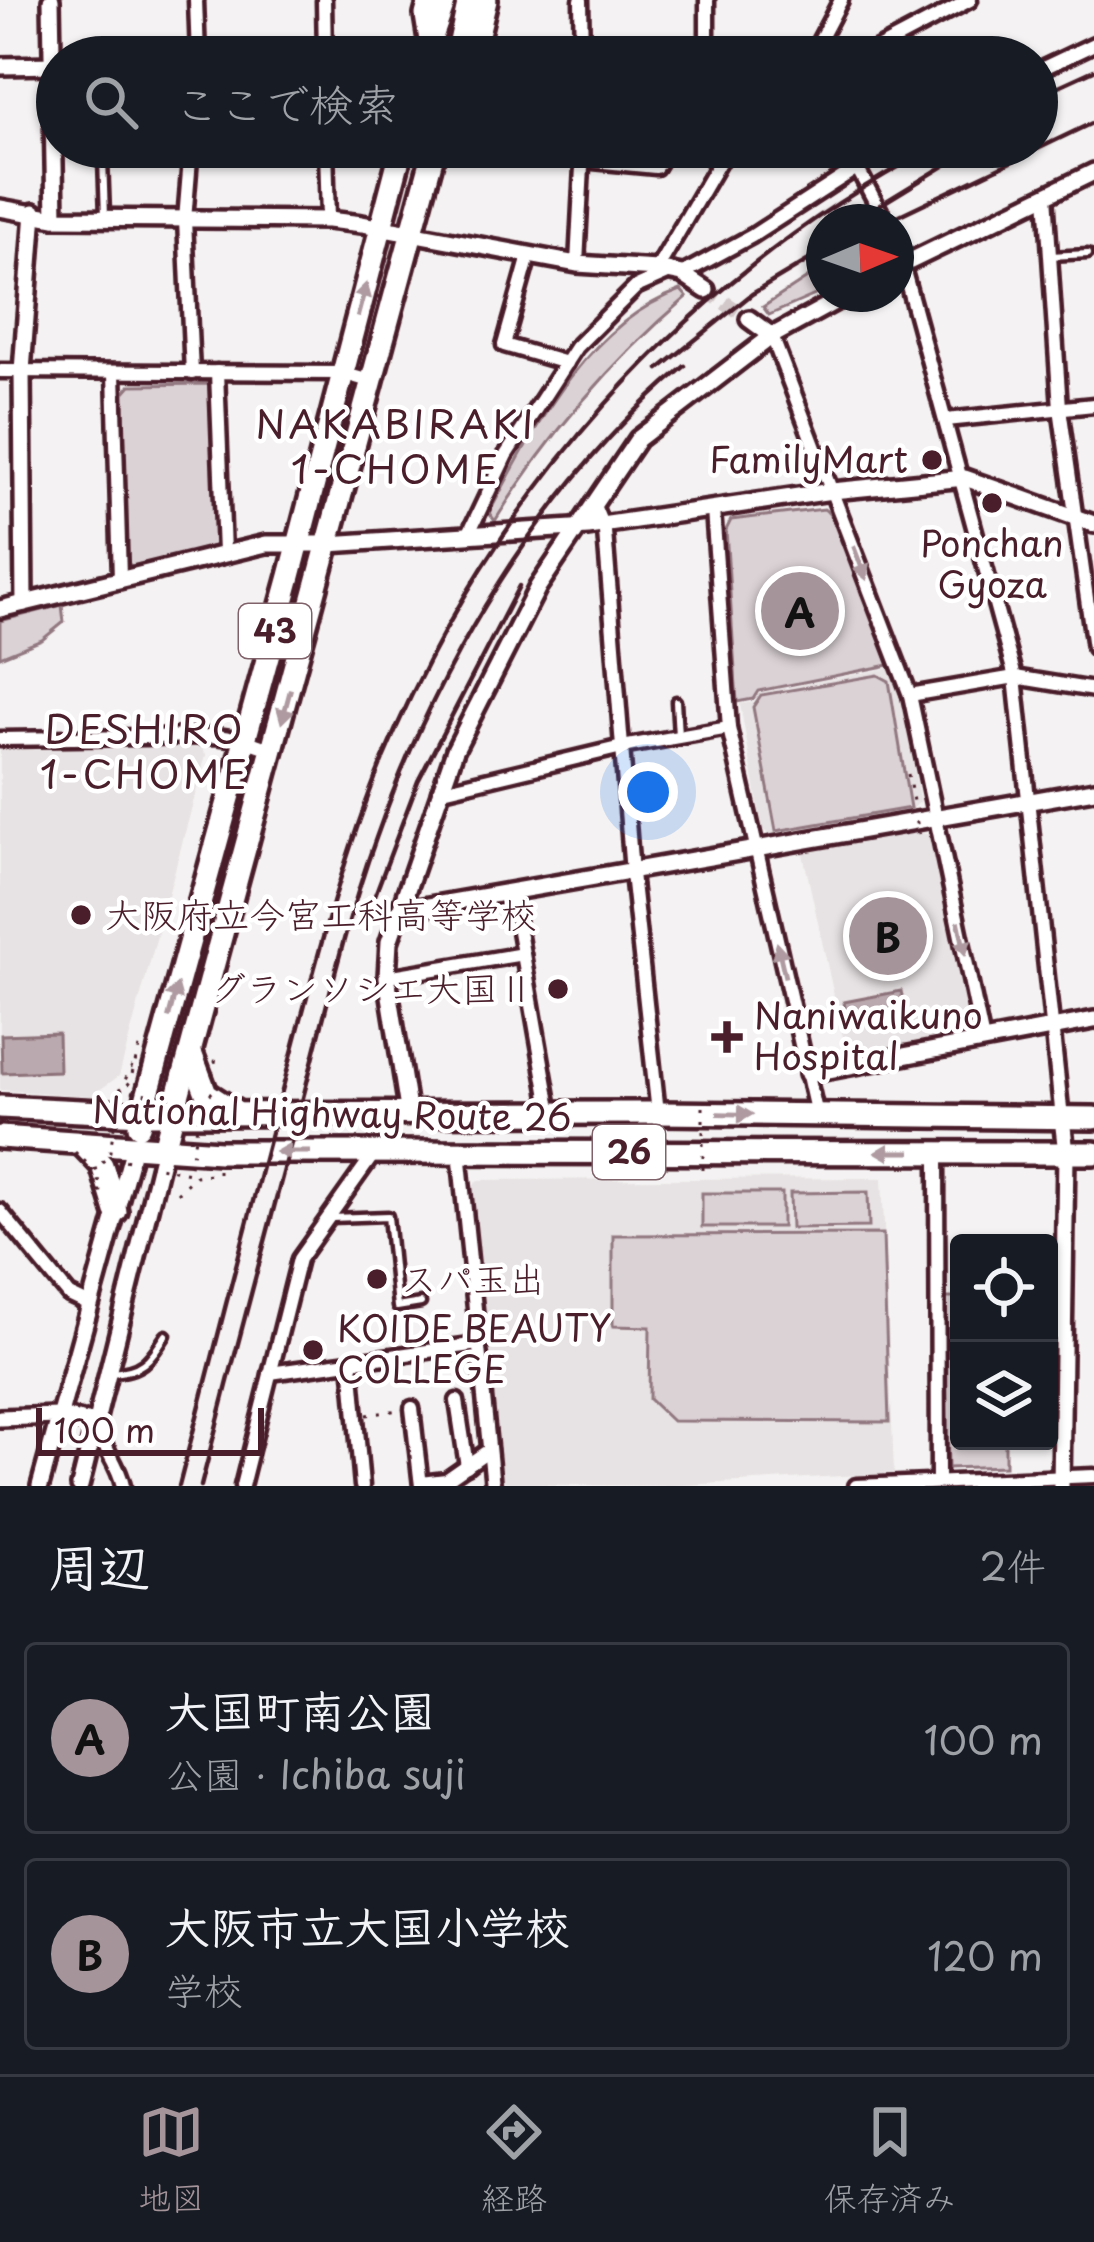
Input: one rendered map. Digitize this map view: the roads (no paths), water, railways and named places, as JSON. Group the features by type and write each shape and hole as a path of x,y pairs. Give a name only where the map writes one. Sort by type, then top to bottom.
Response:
{"highway":[{"path":"425,36 430,0"},
{"path":"431,36 446,0"},
{"path":"462,36 470,0"},
{"path":"477,36 486,0"},
{"name":"43","path":"134,1147 396,168"},
{"name":"43","path":"164,1148 173,1114 201,1054 274,751 430,168"},
{"path":"201,1054 206,1094 240,1114"},
{"name":"National Highway Route 26","path":"0,1107 142,1114 658,1112 1094,1118"},
{"name":"National Highway Route 26","path":"0,1137 78,1148 220,1152 1094,1154"},
{"path":"78,1148 102,1165 116,1211"}],"street":[{"path":"51,0 53,36"},
{"path":"196,0 197,36"},
{"path":"324,0 325,36"},
{"path":"581,0 582,36"},
{"path":"704,36 707,0"},
{"path":"822,36 841,0"},
{"path":"902,36 970,0"},
{"path":"1058,61 1094,44"},
{"path":"0,66 36,65"},
{"path":"55,168 55,218"},
{"path":"189,168 185,220 192,373"},
{"path":"327,168 328,220"},
{"path":"577,264 582,168"},
{"path":"670,271 718,168"},
{"path":"468,535 506,455 576,347 636,287 752,236 854,168"},
{"path":"857,168 876,204"},
{"path":"914,259 1094,172"},
{"path":"1046,195 1060,408 1086,521 1094,648"},
{"path":"0,208 55,218 328,220 381,226 577,264 670,271 706,290"},
{"path":"24,603 22,371 34,212"},
{"path":"529,256 504,345 566,363"},
{"path":"409,1115 387,977 388,942 455,750 538,587 638,439 772,336 816,312"},
{"path":"914,312 1015,677 1066,1153 1061,1482"},
{"path":"749,319 772,336 910,695 983,1041"},
{"path":"0,371 342,374 373,382"},
{"path":"217,372 224,553"},
{"path":"114,373 120,578"},
{"path":"946,420 1094,405"},
{"path":"0,609 266,544 577,528 832,491 962,478 1086,521"},
{"path":"593,503 603,525 658,1112"},
{"path":"713,510 729,728 817,1115"},
{"path":"910,695 1015,677 1094,690"},
{"path":"439,791 622,747 729,728"},
{"path":"0,740 217,736 274,751"},
{"path":"400,911 1094,790"},
{"path":"512,891 551,1115"},
{"path":"387,977 523,954"},
{"path":"808,1074 1094,1020"},
{"path":"40,1486 134,1147"},
{"path":"80,1486 164,1148"},
{"path":"242,1486 299,1259 375,1151"},
{"path":"459,1151 493,1486"},
{"path":"937,1152 938,1481"},
{"path":"0,1211 69,1295 90,1304"},
{"path":"270,1373 478,1344"},
{"path":"350,1362 362,1486"},
{"path":"458,1401 467,1466"},
{"path":"412,1408 421,1485 446,1480 489,1450"},
{"path":"0,1418 58,1416 97,1424"},
{"path":"97,1424 101,1442 118,1463 123,1486"},
{"path":"856,1486 1061,1482 1094,1476"}],"lane":[{"path":"104,168 105,218"},
{"path":"1050,256 1088,254"},
{"path":"676,701 678,736"},
{"path":"328,1218 388,1216 397,1307 421,1303"},
{"path":"109,1373 147,1366 166,1335"}],"tunnel":[{"path":"706,290 749,319"}],"railway":[{"path":"1058,86 1094,70"},
{"path":"1058,139 1094,122"},
{"path":"179,1486 331,911 382,761 427,665 479,573 538,486 605,405 678,330 758,261 843,200 899,168"},
{"path":"882,204 941,168"},
{"path":"914,208 998,168"},
{"path":"659,369 752,294 806,262"},
{"path":"201,1486 344,939 401,773 463,644 541,522 585,465 685,366"},
{"path":"375,895 418,781 519,586"}],"place":[{"name":"FamilyMart","path":"932,460"},
{"name":"Ponchan Gyoza","path":"992,503"},
{"name":"大国町南公園","path":"800,611"},
{"name":"大阪府立今宮工科高等学校","path":"81,915"},
{"name":"大阪市立大国小学校","path":"888,936"},
{"name":"グランソシエ大国Ⅱ","path":"558,989"},
{"name":"Naniwaikuno Hospital","path":"727,1037"},
{"name":"スパ玉出","path":"377,1279"},
{"name":"KOIDE BEAUTY COLLEGE","path":"313,1350"}],"district":[{"name":"NAKABIRAKI 1-CHOME","path":"396,448"},
{"name":"DESHIRO 1-CHOME","path":"145,752"}]}
